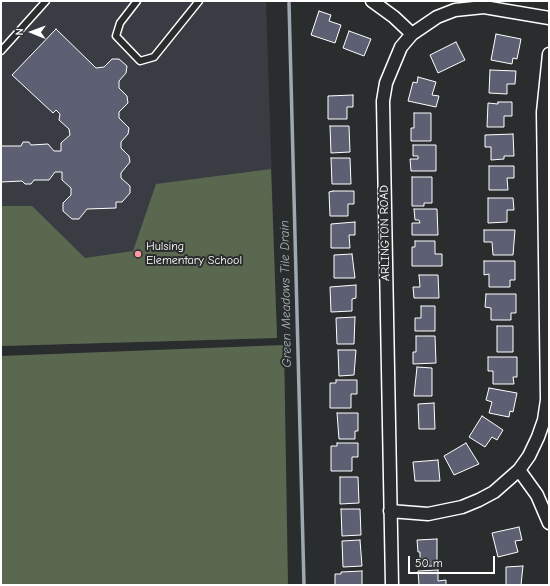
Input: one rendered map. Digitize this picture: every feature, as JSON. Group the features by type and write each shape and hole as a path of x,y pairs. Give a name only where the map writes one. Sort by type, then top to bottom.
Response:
{"street":[{"path":"372,1 390,13 412,34"},
{"name":"ARLINGTON ROAD","path":"392,585 383,101 386,83 392,65 401,47 412,34 437,17 470,7 495,8 549,18"},
{"path":"390,511 428,514 462,507 494,492 519,470 529,456 544,420 547,400 543,112 549,54"},
{"path":"519,470 537,496 549,523"}],"lane":[{"path":"1,51 46,1"},
{"path":"137,1 120,23 116,36 140,60 154,57 199,1"}],"shaded area":[{"name":"Hulsing Elementary School","path":"1,1 266,1 277,338 1,346"}],"green space":[{"path":"271,169 277,338 1,346 1,206 32,206 85,258 133,251 156,184"},
{"path":"284,345 288,585 1,585 1,356"}],"building":[{"path":"319,11 331,15 329,21 341,25 335,43 311,35"},
{"path":"56,29 96,68 104,67 112,59 119,59 127,66 126,73 119,81 119,88 127,96 128,103 119,112 119,118 129,128 128,134 121,142 121,148 129,156 130,162 121,173 121,178 130,186 130,193 122,202 116,202 116,208 87,209 79,219 72,219 63,211 63,203 71,195 71,188 62,180 62,172 55,172 49,180 34,180 31,184 25,184 22,181 1,182 1,146 21,146 23,142 29,142 31,145 48,144 54,151 61,151 61,143 70,135 69,129 59,120 60,114 56,110 53,113 12,75"},
{"path":"349,31 371,39 364,56 343,48"},
{"path":"496,34 521,39 517,59 513,58 512,64 491,60"},
{"path":"456,42 465,60 438,73 430,55"},
{"path":"490,70 516,71 515,84 507,84 507,94 489,93"},
{"path":"418,77 436,82 432,95 439,96 436,107 408,101 413,82 417,83"},
{"path":"353,95 353,107 347,107 347,119 328,119 328,96"},
{"path":"498,102 512,102 512,116 504,116 504,127 487,127 488,103 498,104"},
{"path":"414,113 431,113 431,141 411,141 411,128 414,128"},
{"path":"330,126 349,126 350,152 331,153"},
{"path":"513,134 514,156 504,156 504,159 491,160 491,147 485,147 485,135"},
{"path":"413,145 436,145 436,171 411,171 410,159 418,159 418,156 413,156"},
{"path":"331,158 350,158 351,184 332,184"},
{"path":"489,166 514,166 514,178 507,178 508,190 489,190"},
{"path":"412,177 432,177 432,203 424,203 424,206 412,206"},
{"path":"354,191 354,204 348,204 348,216 330,216 329,192"},
{"path":"488,198 513,198 514,210 507,210 507,222 488,223"},
{"path":"414,209 437,209 438,235 412,235 412,223 420,223 419,220 415,220"},
{"path":"355,222 355,235 349,235 350,248 331,248 331,224"},
{"path":"484,230 515,230 513,255 493,255 492,242 484,242"},
{"path":"415,241 435,241 435,254 442,254 442,266 412,266 412,247 415,247"},
{"path":"352,254 355,278 334,278 334,255"},
{"path":"484,261 515,261 515,280 510,280 510,287 489,287 489,274 484,275"},
{"path":"419,275 438,275 439,298 414,298 413,287 420,287"},
{"path":"356,285 356,298 352,299 352,311 331,312 330,287"},
{"path":"486,294 516,294 516,313 511,313 511,320 491,320 491,308 485,307"},
{"path":"421,306 435,306 435,331 415,331 415,318 421,318"},
{"path":"355,317 354,344 337,344 336,318"},
{"path":"497,326 513,326 513,352 497,352"},
{"path":"416,336 435,336 436,363 413,364 413,352 416,352"},
{"path":"338,350 356,350 354,375 339,376"},
{"path":"488,357 517,357 517,377 513,377 514,384 493,384 493,371 488,371"},
{"path":"417,367 432,368 432,396 414,396"},
{"path":"336,380 357,380 357,394 351,394 351,408 330,408 330,383 336,383"},
{"path":"489,388 517,393 513,412 510,411 509,417 489,413 492,402 486,400"},
{"path":"434,403 435,429 419,429 418,404"},
{"path":"337,413 358,413 358,431 355,431 355,439 339,439"},
{"path":"482,416 503,430 497,440 492,437 485,447 469,437"},
{"path":"337,443 358,443 358,457 352,457 352,471 331,471 331,446 337,446"},
{"path":"466,443 479,464 454,475 444,456"},
{"path":"438,460 440,481 415,481 413,462"},
{"path":"340,477 358,477 359,503 340,504"},
{"path":"341,509 360,509 361,535 342,536"},
{"path":"519,527 522,540 515,541 518,552 498,557 492,533"},
{"path":"437,539 437,566 420,566 420,552 418,552 417,540"},
{"path":"360,540 362,566 343,567 342,541"},
{"path":"523,566 521,585 506,585 506,567"},
{"path":"438,570 438,581 446,580 446,585 419,585 418,571"},
{"path":"362,571 362,585 335,585 335,574 341,574 341,572"}],"waterway":[{"name":"Green Meadows Tile Drain","path":"289,3 304,585"}],"place":[{"name":"Hulsing Elementary School","path":"138,254"}]}
